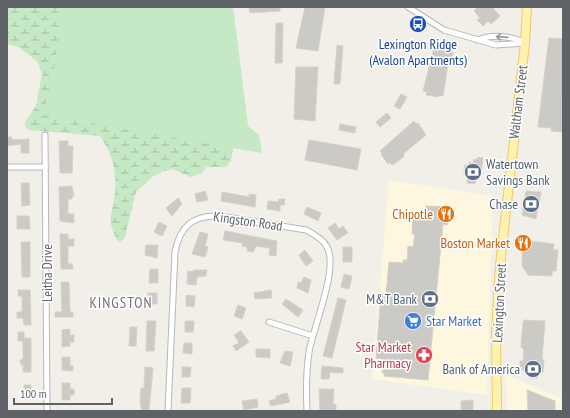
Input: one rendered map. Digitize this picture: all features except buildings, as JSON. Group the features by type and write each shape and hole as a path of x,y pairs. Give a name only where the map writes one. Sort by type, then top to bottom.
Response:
{"main road":[{"name":"Waltham Street","path":"507,196 525,43 527,7"},
{"name":"Lexington Street","path":"497,411 497,326 500,265 507,196"}],"street":[{"path":"408,7 444,30 496,46 525,43"},
{"path":"478,40 487,36 514,38 525,43"},
{"name":"Leitha Drive","path":"45,135 47,411"},
{"path":"7,168 46,167"},
{"name":"Kingston Road","path":"168,411 175,252 177,240 182,231 196,219 205,216 219,216 306,230 316,236 327,247 330,268 313,336 307,370 307,411"},
{"path":"269,322 313,336"}],"shaded area":[{"path":"389,180 493,196 487,395 372,379"},
{"path":"505,374 563,399 563,411 508,411"}],"green space":[{"path":"7,7 128,7 234,143 231,161 226,167 206,167 202,173 190,177 173,169 164,171 152,177 136,192 125,237 120,242 118,241 111,223 111,212 115,193 113,163 108,149 100,136 29,130 25,127 25,122 36,106 42,74 37,61 18,47 7,44"},
{"path":"63,7 233,7 248,126 259,135 262,153 43,115 54,71"}],"place":[{"name":"Lexington Ridge (Avalon Apartments)","path":"418,24"},
{"name":"Watertown Savings Bank","path":"473,172"},
{"name":"Chase","path":"531,204"},
{"name":"Chipotle","path":"446,214"},
{"name":"Boston Market","path":"523,243"},
{"name":"M&T Bank","path":"430,299"},
{"name":"Star Market","path":"413,321"},
{"name":"Star Market Pharmacy","path":"424,355"},
{"name":"Bank of America","path":"533,369"}],"district":[{"name":"KINGSTON","path":"121,302"}]}
